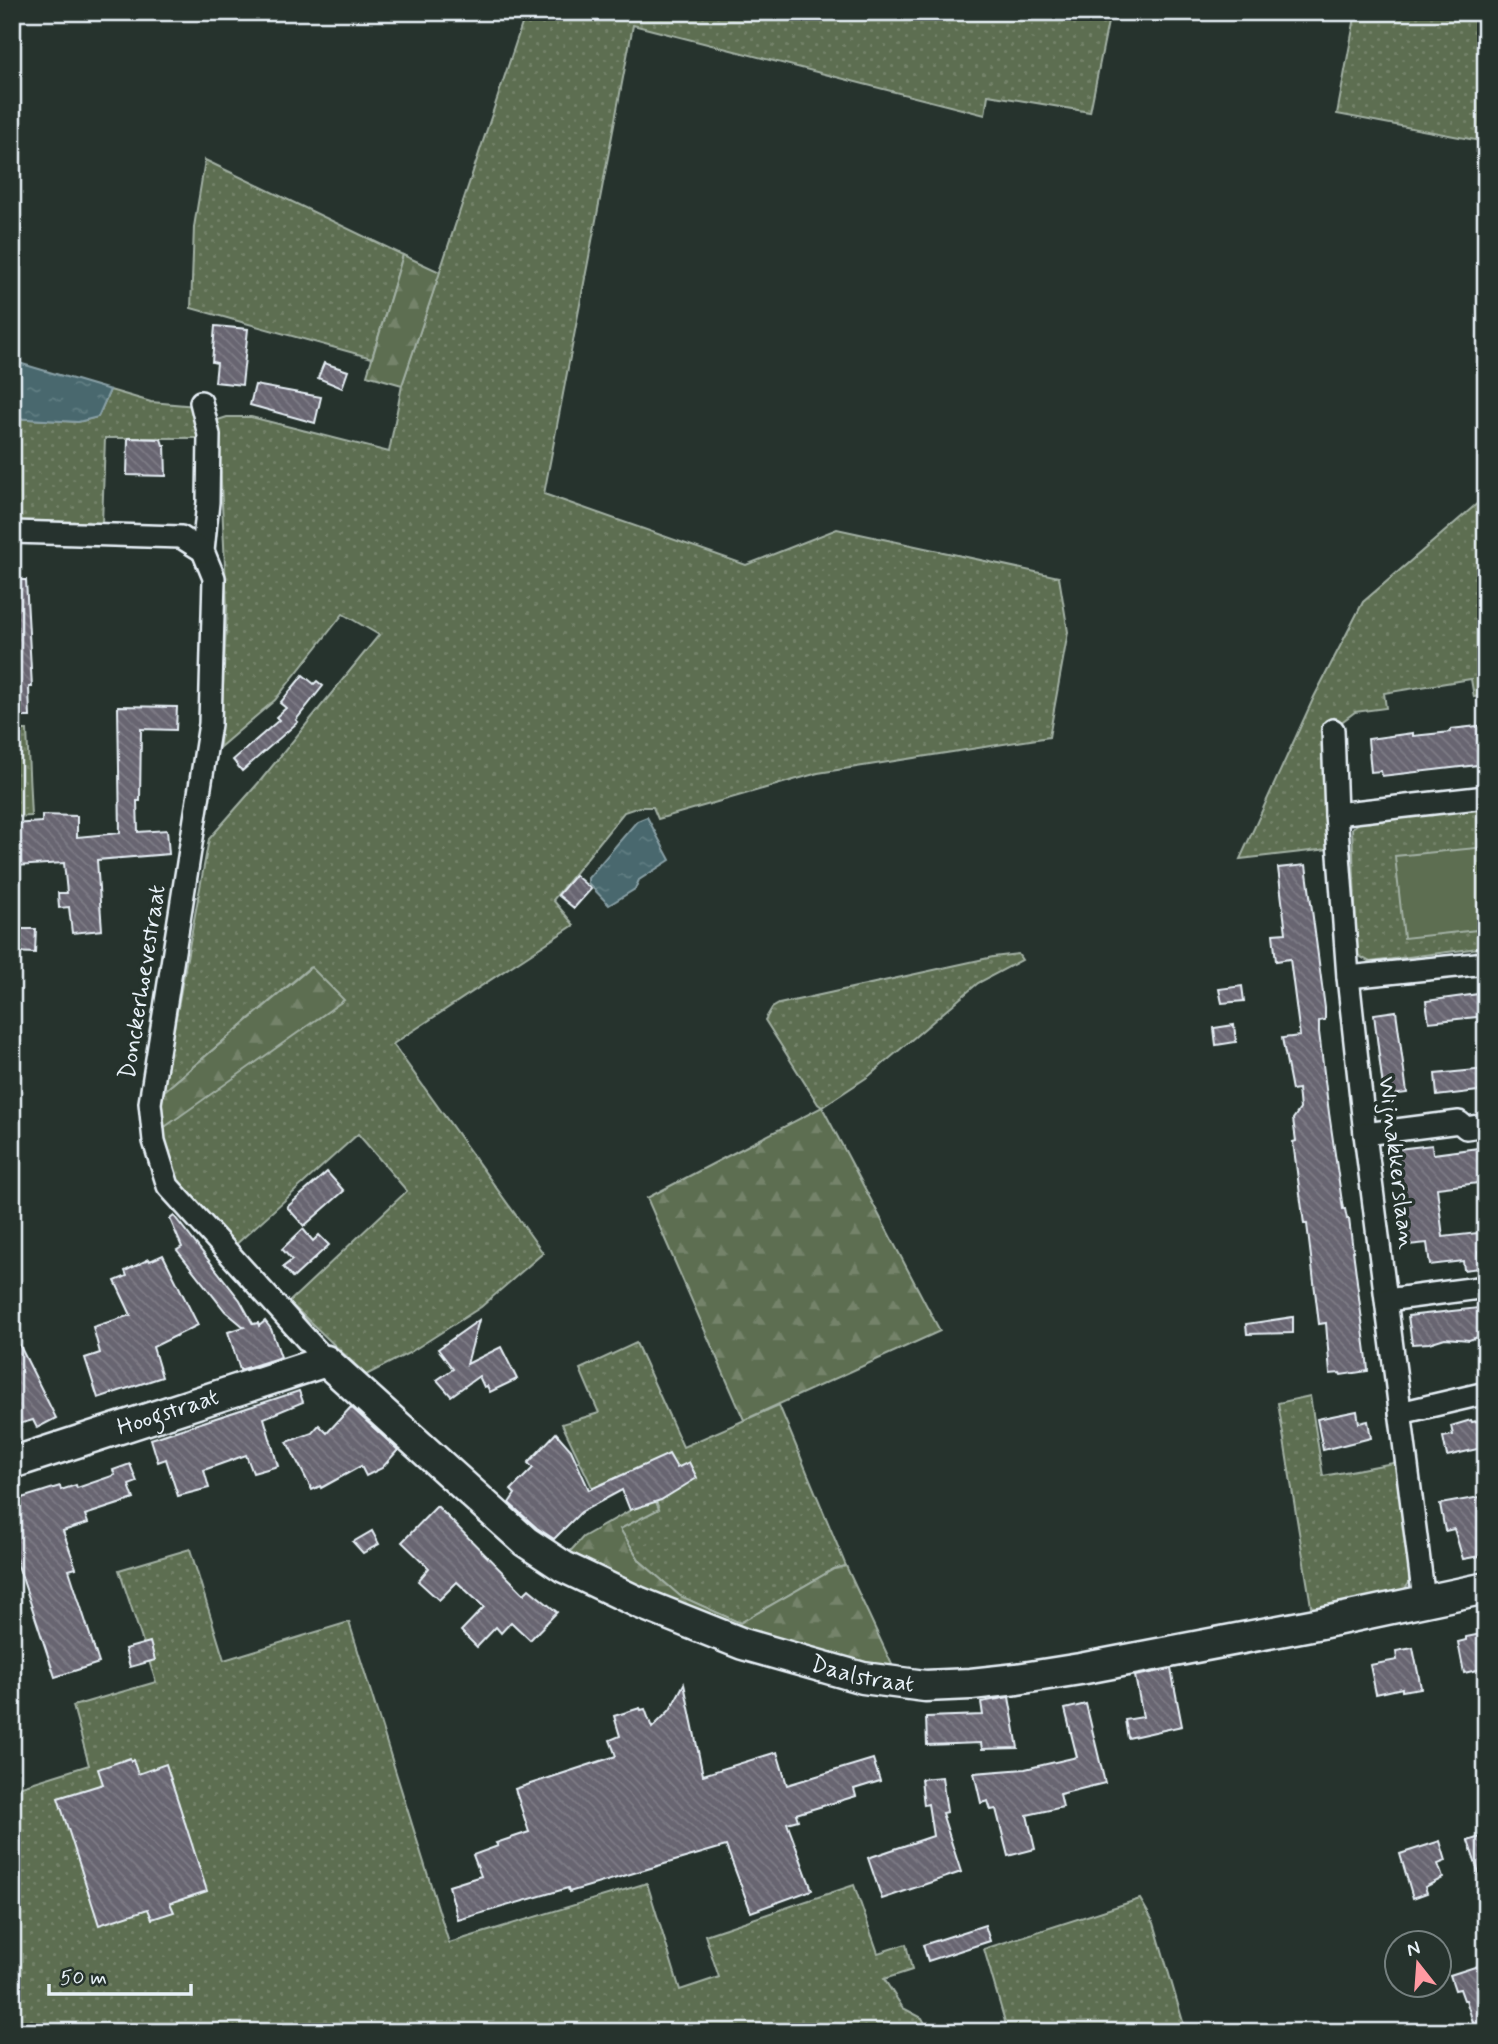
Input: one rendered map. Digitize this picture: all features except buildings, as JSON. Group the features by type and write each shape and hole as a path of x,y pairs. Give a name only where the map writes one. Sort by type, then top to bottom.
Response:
{"street":[{"name":"Donckerhoevestraat","path":"201,402 209,435 208,502 203,551 214,578 210,724 150,1104 154,1141 168,1186 326,1361"},
{"path":"12,532 181,537 203,551"},
{"name":"Wijnakkerslaan","path":"1333,730 1348,977 1365,1134 1424,1600"},
{"path":"1336,814 1486,797"},
{"path":"1348,977 1486,963"},
{"path":"1365,1134 1458,1122 1466,1128 1486,1125"},
{"path":"1387,1300 1486,1287"},
{"name":"Hoogstraat","path":"12,1463 326,1361"},
{"name":"Daalstraat","path":"326,1361 526,1542 564,1567 640,1603 743,1644 863,1678 925,1686 1017,1679 1307,1625 1486,1588"},
{"path":"1400,1413 1486,1393"}],"green space":[{"path":"526,12 1110,12 1090,112 988,95 985,115 633,25 544,494 746,565 837,529 1059,577 1068,632 1049,737 818,773 658,819 653,807 639,807 624,812 553,900 574,925 393,1044 543,1253 481,1307 409,1353 366,1375 289,1302 407,1191 358,1134 233,1247 179,1185 167,1161 159,1131 183,1113 310,967 162,1093 209,839 261,780 379,635 343,614 275,700 220,747 227,607 218,420 227,417 251,417 389,452 402,385"},
{"path":"1356,12 1486,12 1486,142 1337,114"},
{"path":"205,160 403,255 372,358 191,308 194,227"},
{"path":"403,255 440,272 402,385 367,375"},
{"path":"110,390 151,402 196,406 201,438 105,438 102,524 12,522 12,418 78,422 98,417"},
{"path":"1486,496 1486,695 1474,697 1471,679 1384,693 1386,708 1355,712 1328,732 1328,849 1240,859 1314,697 1363,602"},
{"path":"12,730 27,730 31,816 12,817"},
{"path":"1486,805 1486,947 1370,962 1357,955 1352,828 1365,819"},
{"path":"1486,847 1486,929 1404,938 1395,856"},
{"path":"1018,954 1022,960 978,983 869,1076 822,1107 765,1020 772,1008 779,1004 993,957"},
{"path":"311,967 344,1000 159,1131 158,1111 162,1093"},
{"path":"822,1107 940,1331 744,1420 647,1198"},
{"path":"636,1343 683,1447 779,1405 846,1566 834,1569 740,1623 680,1596 640,1561 619,1528 659,1509 641,1466 593,1489 562,1424 599,1413 580,1369"},
{"path":"1310,1396 1323,1476 1399,1462 1410,1549 1409,1583 1399,1597 1312,1612 1278,1403"},
{"path":"654,1497 659,1509 620,1529 640,1561 680,1596 740,1623 834,1569 846,1566 895,1671 780,1646 685,1613 567,1555 583,1537"},
{"path":"190,1549 224,1660 349,1622 449,1943 647,1883 680,1990 719,1977 705,1935 854,1885 878,1953 906,1944 912,1970 884,1979 903,2008 922,2018 929,2031 12,2032 12,1789 89,1765 73,1706 156,1682 119,1570"},
{"path":"1140,1899 1154,1923 1186,2032 1008,2032 984,1949"}],"water":[{"path":"12,361 110,390 98,417 78,422 12,418"},
{"path":"647,817 670,860 639,880 635,889 609,905 588,883 588,878 637,821"}]}
